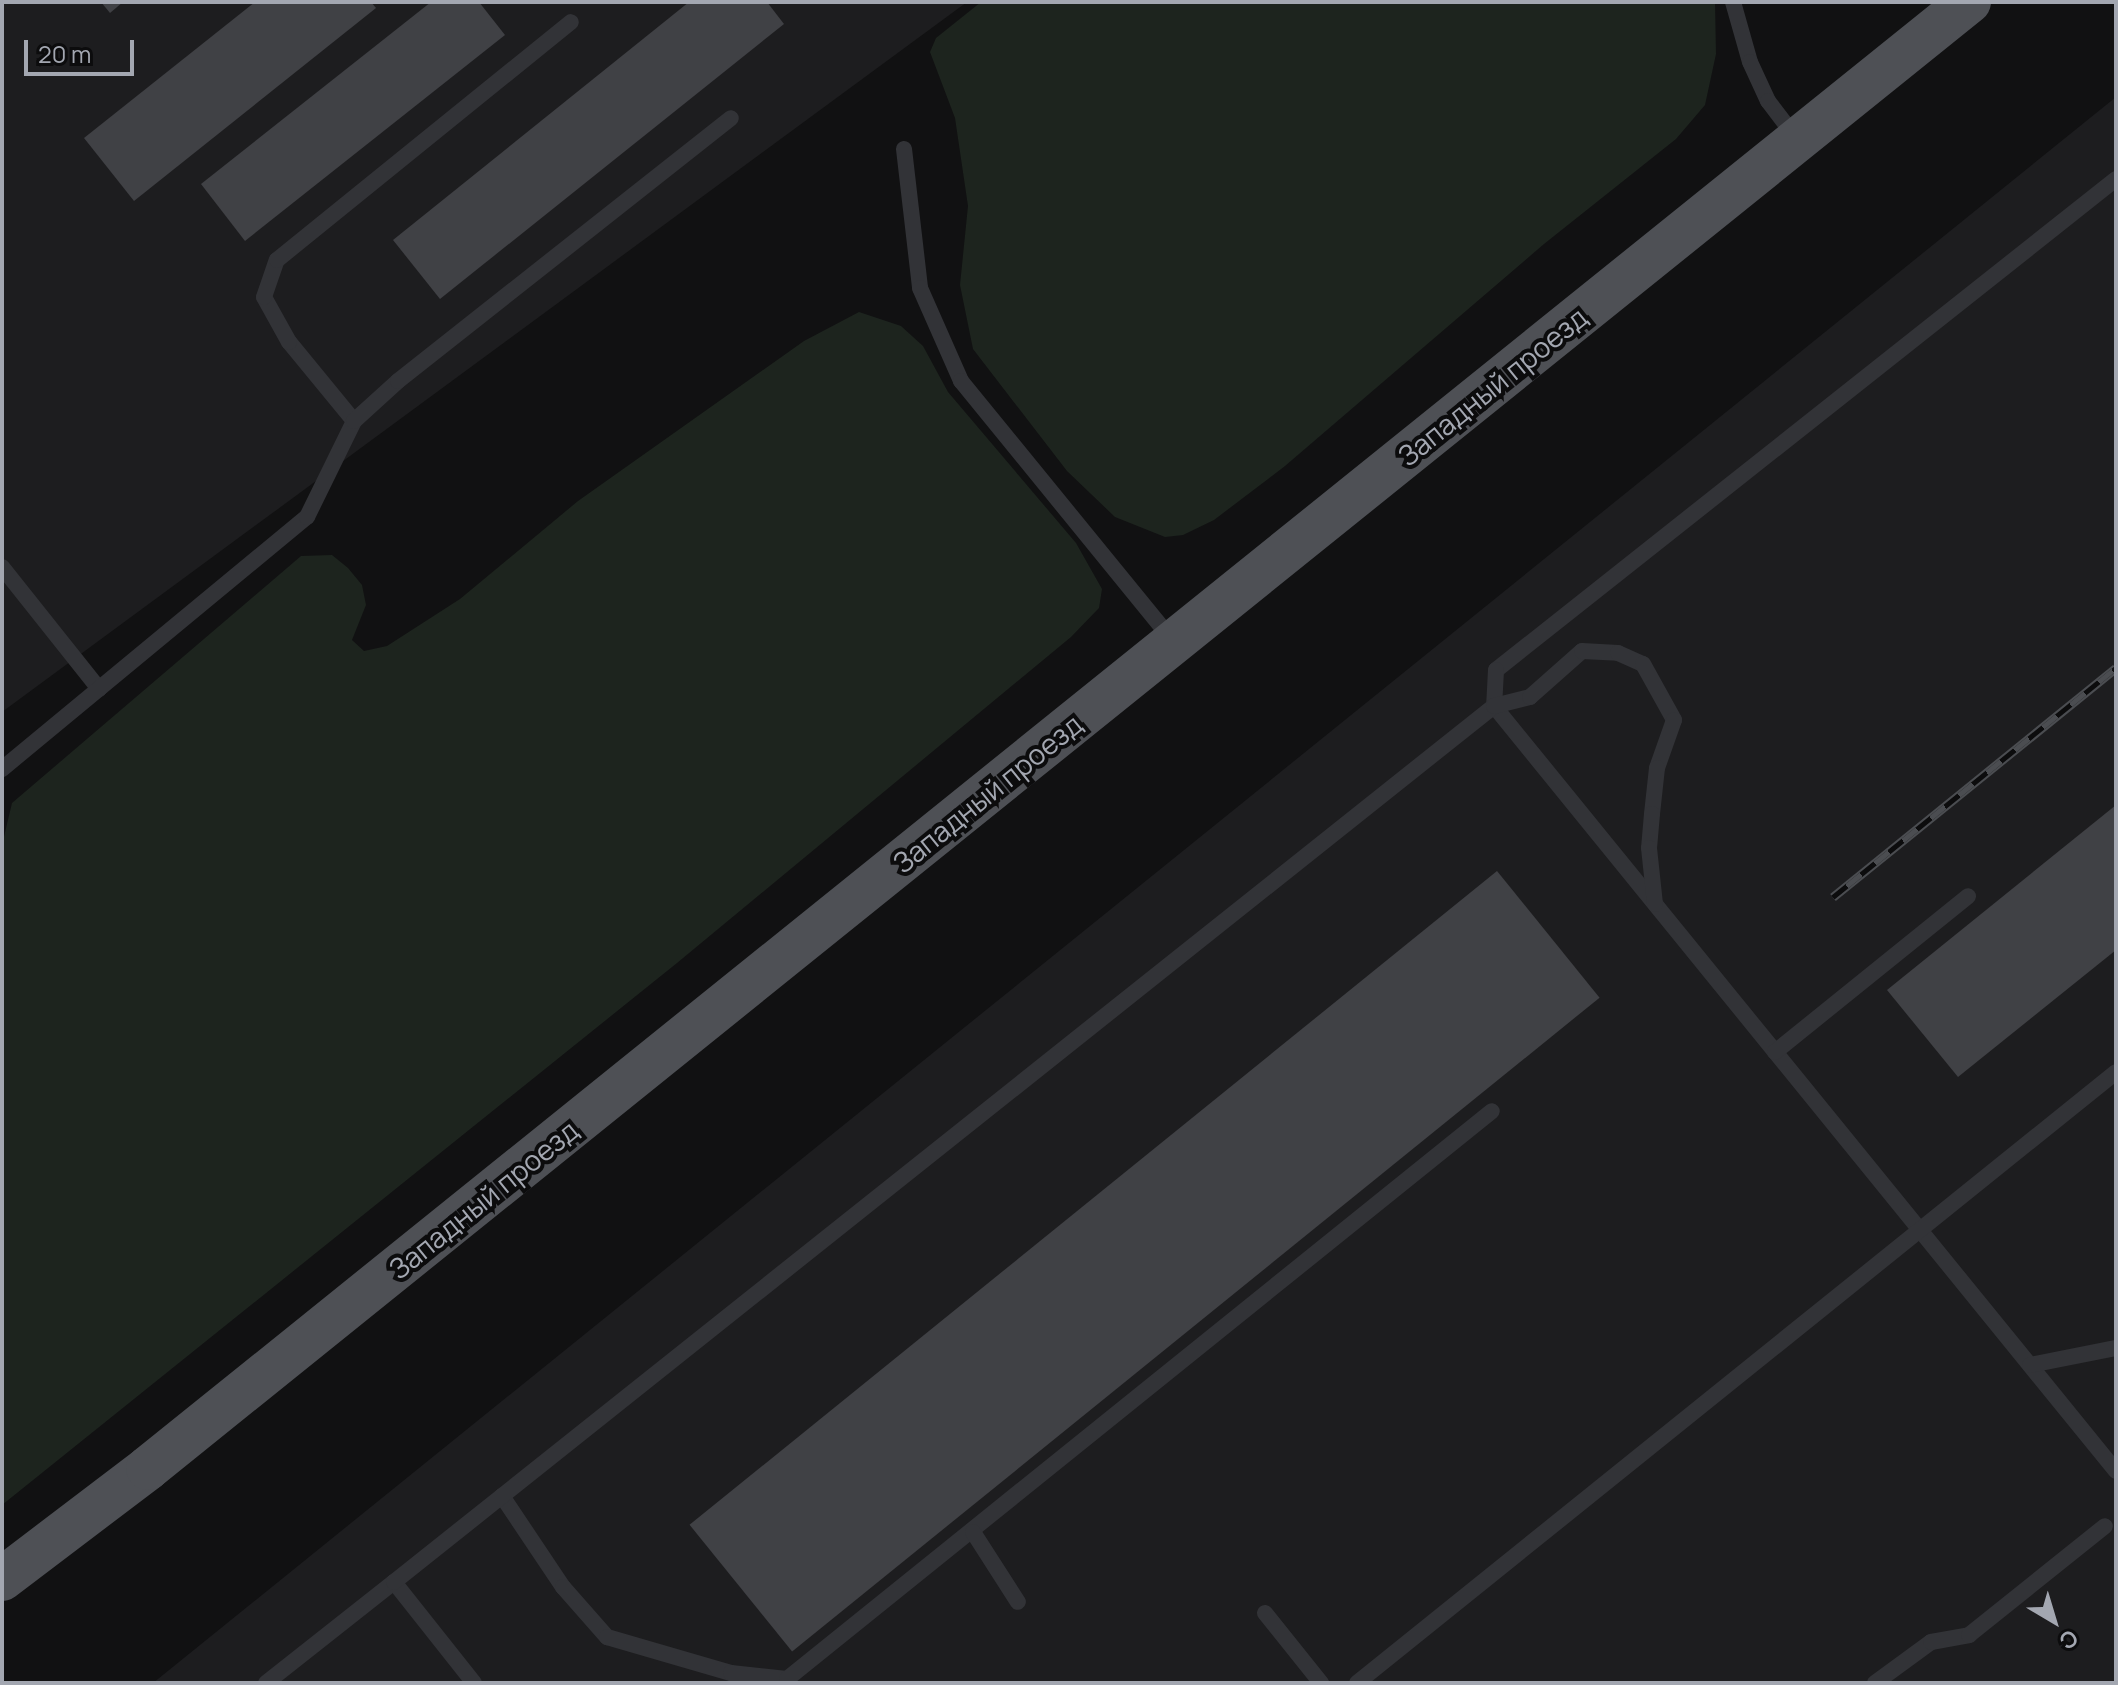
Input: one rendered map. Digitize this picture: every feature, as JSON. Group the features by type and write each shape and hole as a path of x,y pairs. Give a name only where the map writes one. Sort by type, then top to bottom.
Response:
{"main road":[{"name":"Западный проезд","path":"2,1579 161,1459 1969,2"}],"lane":[{"path":"1733,2 1756,75 1797,140"},
{"path":"354,421 289,342 264,297 277,260 571,22"},
{"path":"2,769 307,517 354,421 398,381 731,118"},
{"path":"904,149 920,288 961,381 1174,642"},
{"path":"2116,179 1496,670 1494,706 2116,1471"},
{"path":"2,567 99,689"},
{"path":"266,1683 1494,706 1530,697 1582,651 1618,653 1643,664 1674,720 1657,768 1652,814 1649,848 1655,904"},
{"path":"1775,1052 1968,896"},
{"path":"1357,1683 2116,1072"},
{"path":"502,1496 563,1587 607,1637 731,1673 787,1679 1492,1111"},
{"path":"2030,1365 2116,1348"},
{"path":"1875,1683 1931,1642 1969,1635 2105,1526"},
{"path":"973,1532 1018,1602"},
{"path":"394,1582 474,1683"},
{"path":"1265,1613 1321,1683"}],"shaded area":[{"path":"2,2 967,2 2,712"},
{"path":"981,2 1715,2 1716,54 1705,105 1676,139 1544,244 1285,466 1214,520 1183,535 1165,537 1115,517 1067,471 973,349 960,285 968,206 955,118 930,52 936,38"},
{"path":"2116,97 2116,1683 153,1683"},
{"path":"859,312 901,326 923,346 948,392 1076,543 1102,589 1099,608 1071,637 677,963 2,1505 2,845 12,803 301,556 332,555 348,568 362,585 366,605 352,640 364,651 387,646 460,599 578,501 804,341"}],"building":[{"path":"101,2 123,2 110,13"},
{"path":"255,2 371,2 376,8 134,201 84,138"},
{"path":"431,2 479,2 505,35 245,241 201,184"},
{"path":"689,2 767,2 784,24 440,299 393,240"},
{"path":"2116,805 2116,950 1958,1077 1887,990"},
{"path":"1497,871 1600,998 792,1652 690,1525"}],"railway":[{"path":"1833,897 2116,668"}]}
